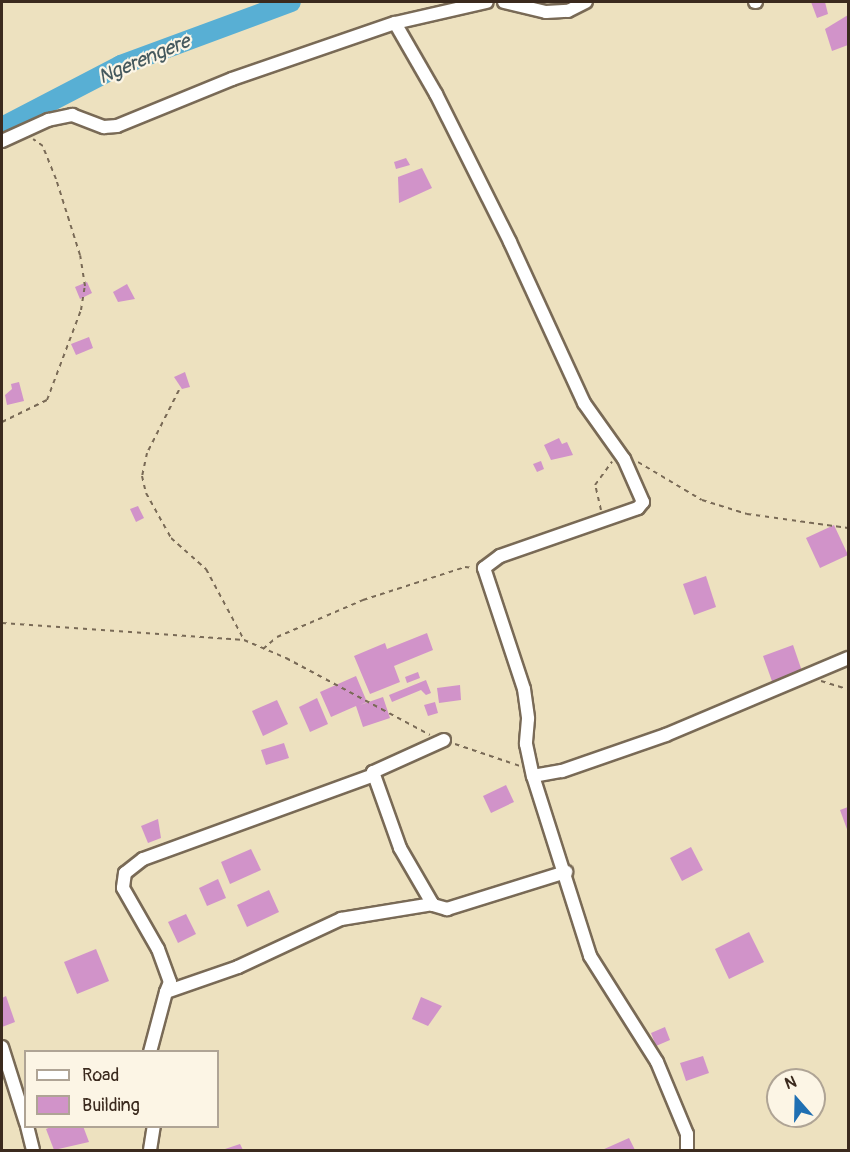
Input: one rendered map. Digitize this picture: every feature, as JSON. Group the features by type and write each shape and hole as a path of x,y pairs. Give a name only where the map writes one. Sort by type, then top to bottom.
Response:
{"street":[{"path":"2,141 23,131 72,115 104,127 117,126 232,79 395,22 487,2"},
{"path":"504,2 546,12 568,11 586,2"},
{"path":"395,22 436,94 510,242 584,402 620,454 643,502 638,508 500,556 484,568 528,705 526,744 532,773 566,872 595,970 652,1053 687,1134 687,1150"},
{"path":"532,773 562,771 666,735 849,658"},
{"path":"433,904 400,848 373,772 444,740"},
{"path":"151,1050 170,982 158,949 123,888 125,873 143,859 374,775"},
{"path":"166,992 238,967 340,919 433,904 447,909 566,872"},
{"path":"2,1047 24,1118"},
{"path":"27,1128 33,1150"},
{"path":"150,1150 154,1128"}],"path":[{"path":"2,422 47,400 81,310 85,286 80,255 43,146 23,131"},
{"path":"179,390 147,453 142,476 146,493 171,538 206,569 244,640"},
{"path":"598,521 601,509 595,485 620,454 645,463 702,500 747,514 849,528"},
{"path":"263,649 277,637 363,600 465,567 484,568"},
{"path":"2,622 244,640 411,728 532,773"},
{"path":"812,673 824,683 849,689"}],"building":[{"path":"811,2 825,2 828,14 817,18"},
{"path":"848,15 848,45 832,51 825,29"},
{"path":"406,158 410,165 396,169 394,162"},
{"path":"422,168 432,188 399,203 398,177"},
{"path":"87,282 92,293 80,299 75,287"},
{"path":"127,284 135,299 118,302 113,292"},
{"path":"89,337 93,348 76,355 71,344"},
{"path":"185,372 190,387 182,389 174,377"},
{"path":"19,382 24,401 7,405 5,395 12,389 11,384"},
{"path":"559,438 562,444 567,442 573,455 551,460 544,445"},
{"path":"541,461 544,469 537,472 533,464"},
{"path":"138,506 144,518 136,522 130,509"},
{"path":"834,525 848,555 820,568 806,538"},
{"path":"706,576 716,607 694,615 683,584"},
{"path":"427,633 433,650 394,666 400,682 370,694 354,656 385,643 387,649"},
{"path":"793,645 803,674 773,684 763,656"},
{"path":"418,672 420,678 407,683 405,677"},
{"path":"356,676 367,702 360,705 383,697 390,718 363,727 356,706 331,717 320,692"},
{"path":"426,680 431,693 426,695 421,690 392,702 389,695"},
{"path":"460,685 461,700 439,703 437,688"},
{"path":"317,698 328,724 310,732 299,707"},
{"path":"277,700 288,724 263,736 252,711"},
{"path":"435,702 438,713 428,716 424,705"},
{"path":"284,743 289,758 266,765 261,750"},
{"path":"506,785 514,802 491,813 483,796"},
{"path":"848,807 848,832 840,810"},
{"path":"158,819 161,838 148,843 141,826"},
{"path":"691,847 703,870 682,881 670,858"},
{"path":"251,849 261,870 230,884 221,862"},
{"path":"218,879 226,898 207,906 199,888"},
{"path":"269,890 279,912 247,927 237,905"},
{"path":"186,914 196,934 178,943 168,922"},
{"path":"749,932 764,962 729,979 715,949"},
{"path":"96,949 109,981 77,994 64,962"},
{"path":"6,996 15,1022 2,1027 2,998"},
{"path":"421,997 442,1006 428,1026 412,1019"},
{"path":"665,1027 670,1040 656,1046 651,1033"},
{"path":"703,1056 709,1073 686,1081 680,1063"},
{"path":"84,1128 89,1142 54,1150 46,1129"},
{"path":"629,1138 635,1150 602,1150"},
{"path":"240,1144 243,1150 222,1150"}],"waterway":[{"name":"Ngerengere","path":"2,127 121,65 291,2"}]}
